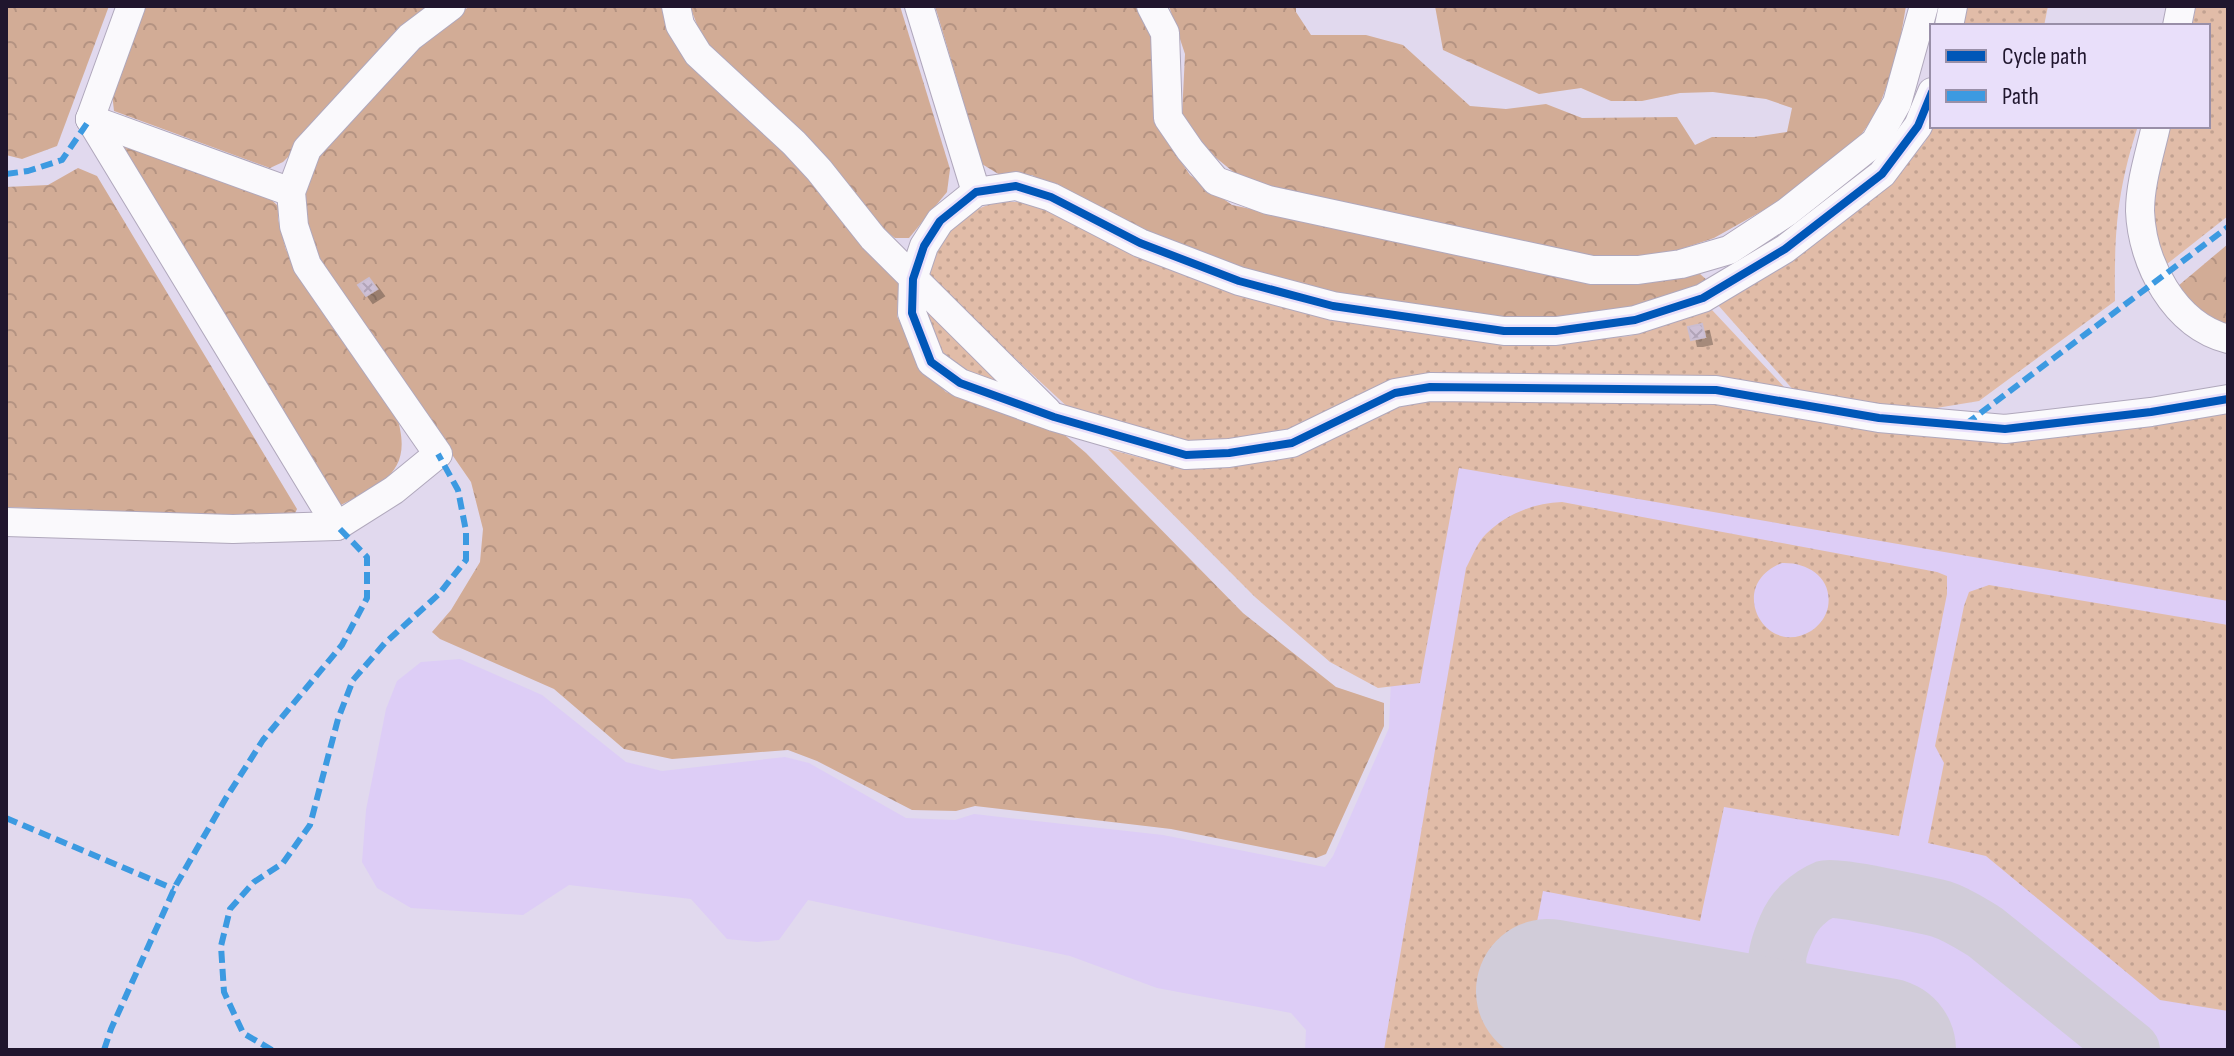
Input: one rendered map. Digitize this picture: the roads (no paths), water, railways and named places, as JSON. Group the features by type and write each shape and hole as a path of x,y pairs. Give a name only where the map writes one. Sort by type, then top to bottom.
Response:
{"street":[{"path":"90,119 131,6"},
{"path":"6,522 233,529 337,526 394,490 438,454 307,265 294,226 291,192 307,149 410,37 451,6"},
{"path":"676,6 680,25 698,54 811,161 873,238 1054,417"},
{"path":"919,6 976,192"},
{"path":"1151,6 1165,33 1168,118 1216,181 1268,200 1592,270 1638,270 1681,264 1729,250 1787,212 1875,142 1897,103 1924,6"},
{"path":"1930,97 1918,126 1882,174 1785,249 1703,298 1635,320 1556,331 1504,331 1333,306 1239,281 1140,243 1051,197 1016,186 976,192 940,221 924,246 913,279 912,313 931,362 960,383 1054,417 1186,455 1229,453 1292,443 1395,393 1430,387 1716,390 1879,418 2005,429 2151,412 2228,399"},
{"path":"90,119 291,192"},
{"path":"90,119 337,526"},
{"path":"2156,128 2140,209 2145,248 2172,303 2216,336 2228,339"}]}
